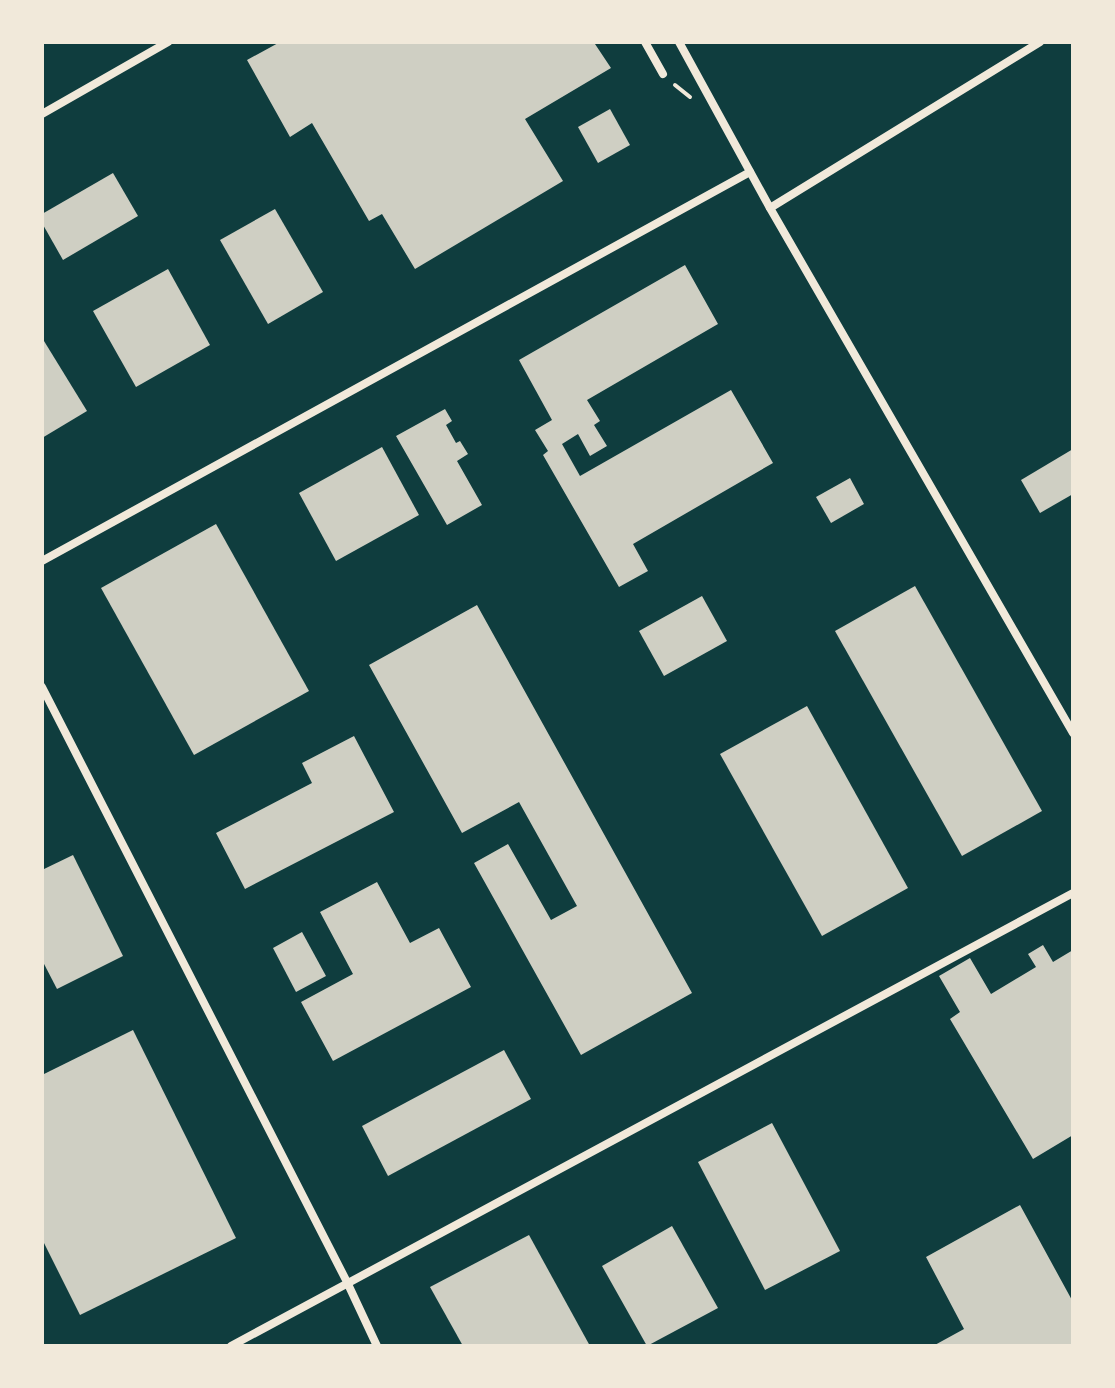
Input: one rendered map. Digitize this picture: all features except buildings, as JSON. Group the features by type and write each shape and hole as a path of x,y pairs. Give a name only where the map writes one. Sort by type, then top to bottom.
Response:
{"street":[{"path":"42,114 168,42"},
{"path":"645,42 663,74"},
{"path":"679,42 770,208 1073,733"},
{"path":"770,208 1040,42"},
{"path":"42,561 750,172"},
{"path":"42,687 377,1346"},
{"path":"231,1346 1073,893"}]}
